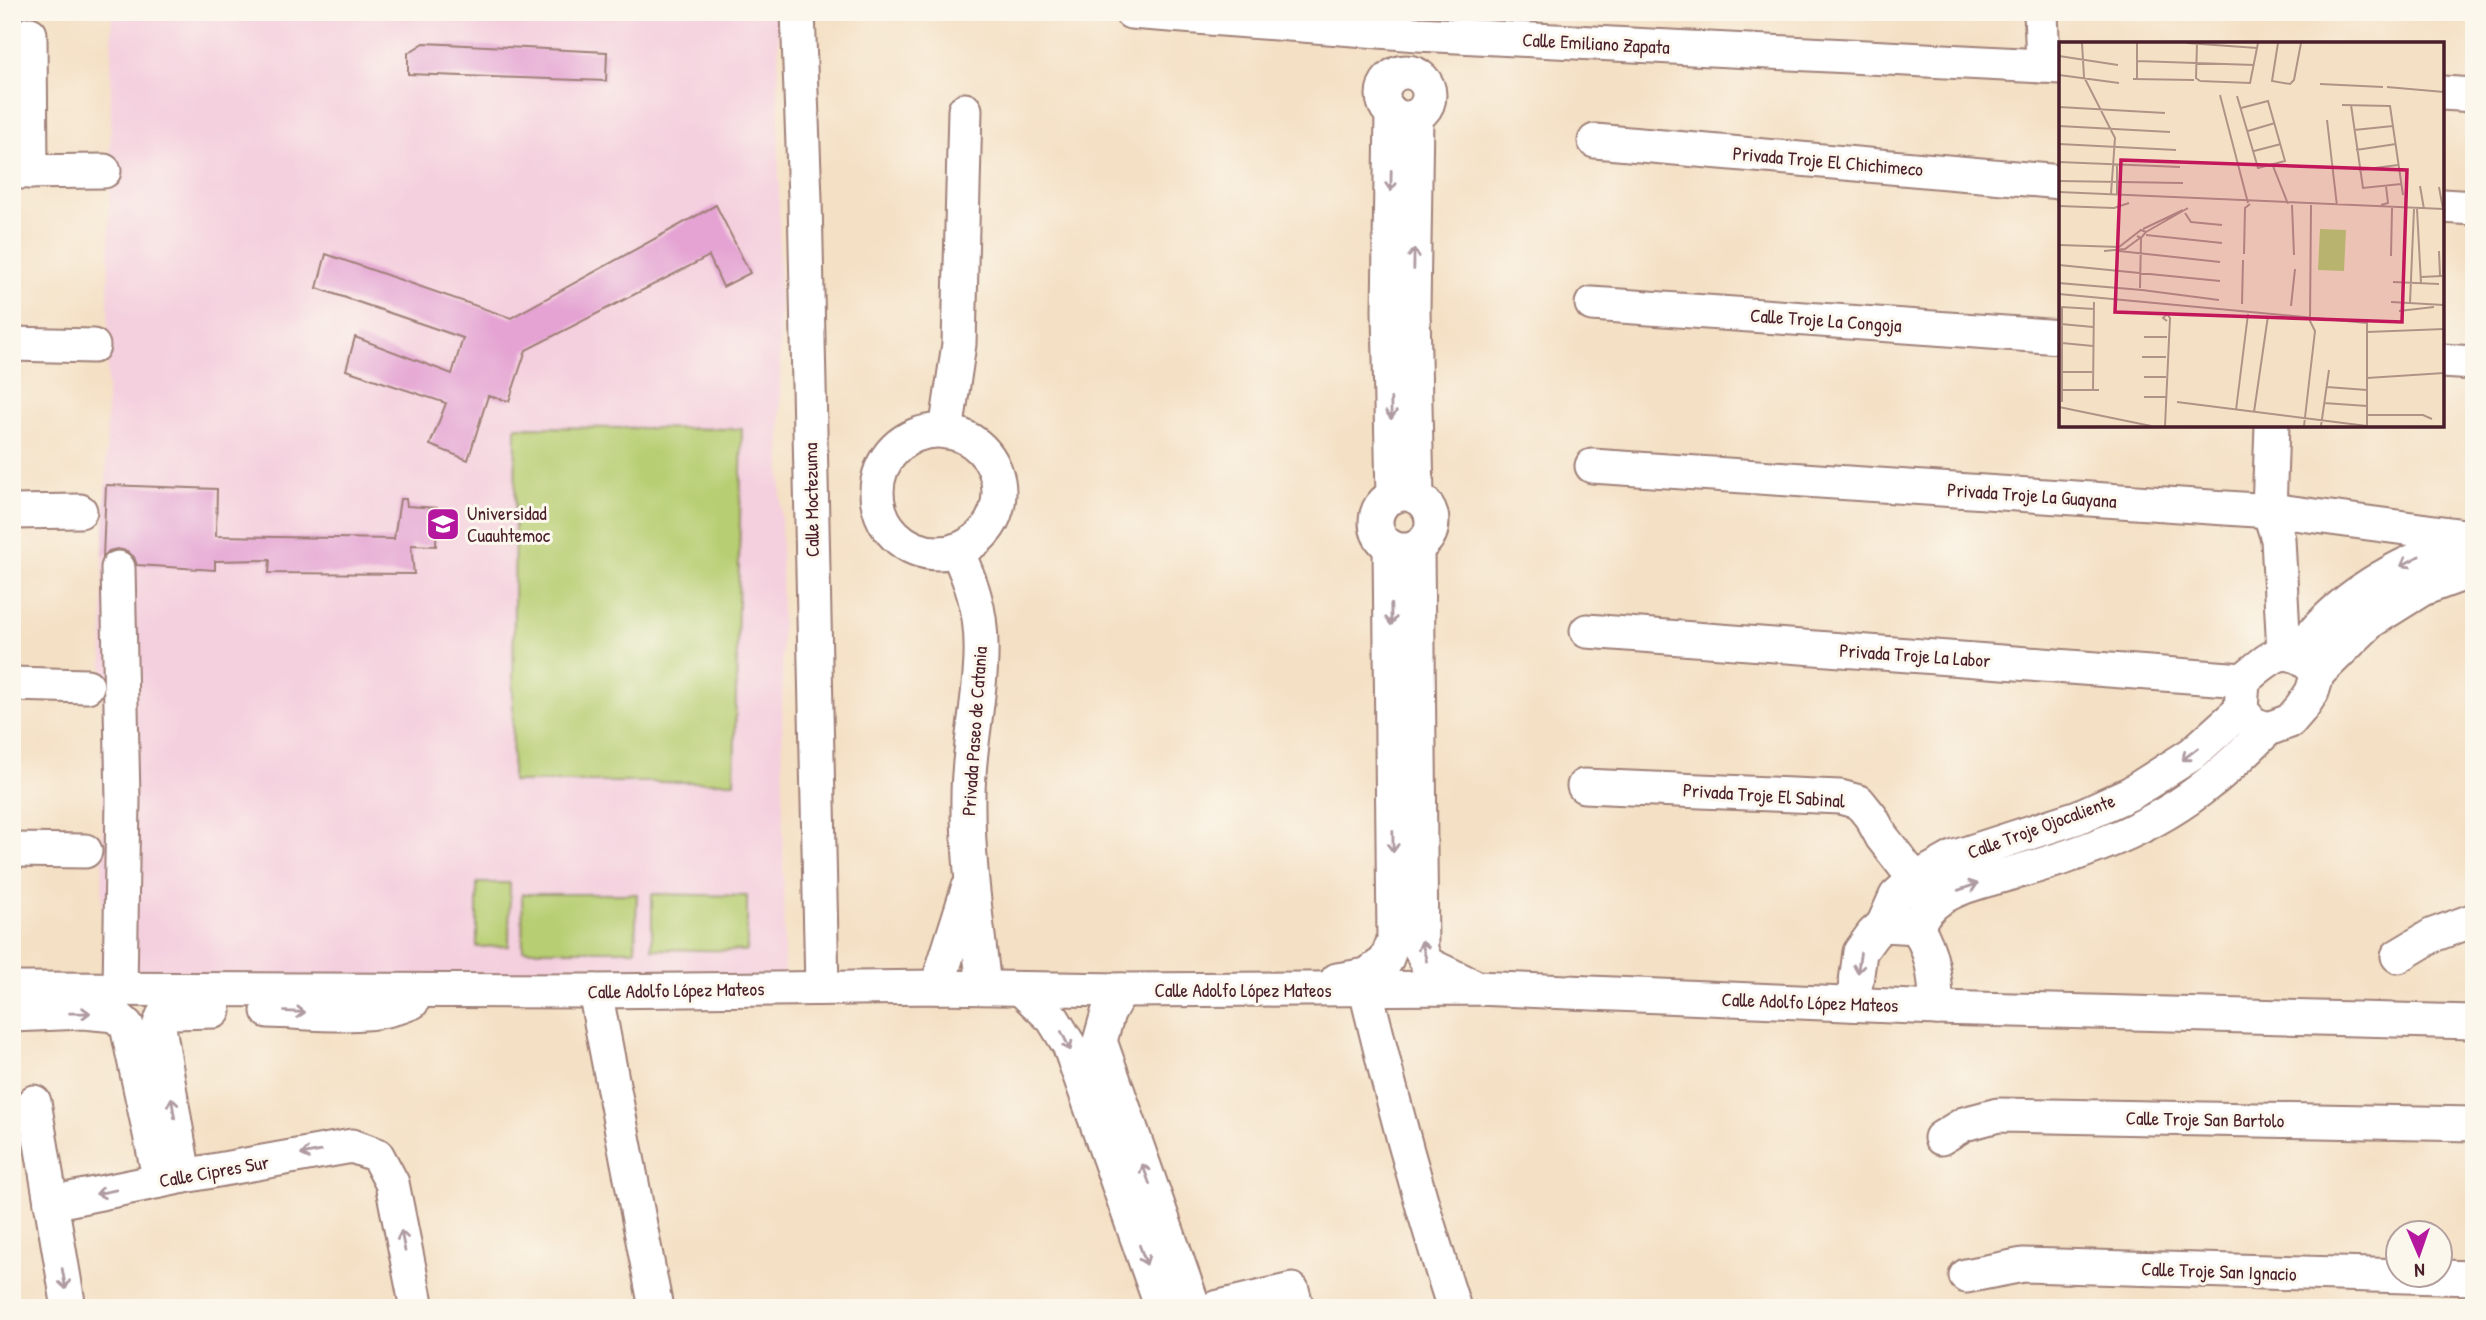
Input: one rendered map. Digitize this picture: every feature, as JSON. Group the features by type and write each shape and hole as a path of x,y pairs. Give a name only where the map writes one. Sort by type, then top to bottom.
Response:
{"street":[{"name":"Calle Moctezuma","path":"798,12 822,988"},
{"path":"2042,12 2052,66"},
{"name":"Calle Emiliano Zapata","path":"1153,13 1334,21 2052,66"},
{"path":"30,34 22,102 21,172 104,171"},
{"path":"2444,93 2474,95"},
{"path":"946,432 959,344 965,110"},
{"path":"1404,115 1401,311 1405,498"},
{"name":"Privada Troje El Chichimeco","path":"1595,141 2059,182"},
{"path":"2444,206 2474,208"},
{"name":"Calle Troje La Congoja","path":"1592,304 2059,337"},
{"path":"12,344 93,346"},
{"path":"2444,361 2474,363"},
{"path":"2272,427 2277,521 2299,659 2312,691 2290,721 2268,729 2253,724 2242,695 2265,662 2299,659 2371,621 2422,589 2473,548"},
{"path":"2277,521 2290,427"},
{"path":"925,432 946,432 965,437 982,449 994,466 999,486 998,506 990,526 976,540 957,550 938,553 919,550 902,541 888,527 880,509 877,490 881,471 890,454 906,440 925,432"},
{"name":"Privada Troje La Guayana","path":"1592,466 2277,521 2473,548"},
{"path":"1405,498 1429,510 1431,527 1429,535 1404,547 1378,534 1376,525 1380,508 1405,498"},
{"path":"12,512 80,512"},
{"path":"1318,989 1340,978 1367,975 1386,961 1394,940 1405,729 1404,547"},
{"name":"Privada Paseo de Catania","path":"957,550 975,596 981,649 977,706 968,770 968,816 984,987"},
{"path":"118,568 123,799 120,989"},
{"name":"Privada Troje La Labor","path":"1587,631 2242,695"},
{"path":"12,684 87,686"},
{"name":"Calle Troje Ojocaliente","path":"1922,903 1955,857 2078,817 2131,793 2192,754 2242,695"},
{"path":"1405,729 1421,950 1427,964 1476,988"},
{"name":"Calle Troje Ojocaliente","path":"1853,1004 1860,952 1873,934 1884,925 1896,896 1922,903 2121,837 2150,822 2208,784 2268,729"},
{"name":"Privada Troje El Sabinal","path":"1584,786 1840,797 1859,802 1922,903"},
{"path":"12,850 85,851"},
{"name":"Privada Paseo de Catania","path":"937,987 972,874"},
{"path":"1884,925 1922,903 1937,1008"},
{"path":"2398,956 2433,934 2474,920"},
{"name":"Calle Adolfo López Mateos","path":"12,989 595,991 937,987 1022,990 1476,988 1937,1008 2474,1022"},
{"path":"172,1178 159,1027 163,1016 173,1012 209,1011 350,1014 388,1012 411,1003 432,989"},
{"path":"1022,990 1053,1019 1069,1045 1162,1308"},
{"path":"1121,990 1108,1013 1100,1041 1194,1308"},
{"path":"1366,990 1389,1089 1426,1222 1454,1308"},
{"path":"595,991 656,1308"},
{"path":"12,1015 84,1012 115,1015 127,1026 172,1178"},
{"path":"34,1102 69,1308"},
{"name":"Calle Troje San Bartolo","path":"1941,1138 1964,1124 1998,1115 2474,1124"},
{"name":"Calle Cipres Sur","path":"51,1203 352,1146 377,1155 392,1183 412,1307"},
{"name":"Calle Troje San Ignacio","path":"1966,1276 2023,1265 2474,1278"},
{"path":"1215,1308 1295,1299"}],"shaded area":[{"name":"Universidad Cuauhtemoc","path":"112,12 778,12 784,989 102,989 103,564"}],"green space":[{"path":"516,427 742,429 734,782 512,782"},
{"path":"477,883 510,883 509,946 477,947"},
{"path":"522,894 637,894 635,950 523,950"},
{"path":"652,894 747,896 747,951 652,949"}],"building":[{"path":"424,43 607,52 606,81 408,74 408,53"},
{"path":"716,205 750,273 723,287 709,256 526,350 509,401 488,396 468,460 430,445 446,403 346,370 355,337 452,374 463,338 317,288 326,254 511,318"},
{"path":"106,485 217,489 216,536 394,539 400,499 406,499 407,506 437,508 436,546 411,545 414,574 269,573 270,560 215,561 215,570 137,565 134,557 127,551 109,551 103,557"}],"place":[{"name":"Universidad Cuauhtemoc","path":"443,524"}]}
